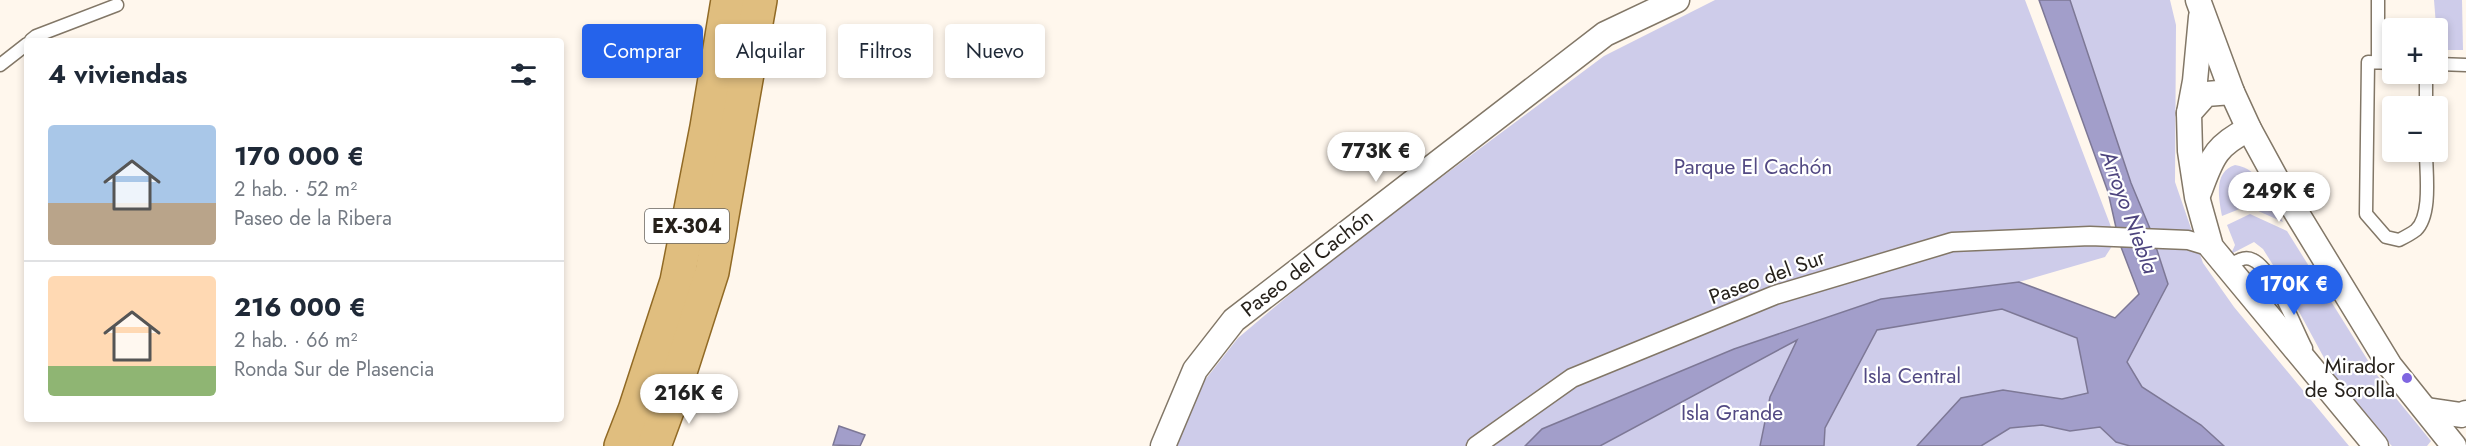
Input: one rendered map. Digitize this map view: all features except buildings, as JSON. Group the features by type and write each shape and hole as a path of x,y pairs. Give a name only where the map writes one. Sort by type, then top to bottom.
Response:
{"main road":[{"name":"EX-304","path":"621,446 635,410 676,281 707,127 728,0"},
{"name":"EX-304","path":"654,446 712,272 760,0"}],"street":[{"name":"Paseo del Cachón","path":"1163,446 1195,370 1234,320 1605,34 1677,0"},
{"path":"2200,6 2232,92 2279,184 2390,366 2454,446"},
{"path":"2200,6 2190,113 2190,151 2197,197 2211,247 2376,446"},
{"path":"2190,113 2206,94 2232,92"},
{"path":"2197,197 2214,153 2230,138 2249,129"},
{"name":"Paseo del Sur","path":"1476,446 1572,378 1775,295 1952,242 2101,237 2188,240 2211,247"},
{"path":"664,446 672,397"},
{"path":"614,446 635,410"},
{"path":"2427,410 2461,415 2466,413"}],"lane":[{"path":"2378,0 2378,62"},
{"path":"34,38 117,5"},
{"path":"0,65 24,46"},
{"path":"2382,62 2368,62 2366,214 2386,237 2399,240 2416,230 2423,220 2426,208 2426,162"},
{"path":"2448,64 2466,65"}],"green space":[{"name":"Parque El Cachón","path":"1715,0 2025,0 2116,240 2105,257 2019,282 1881,299 1734,349 1542,429 1525,446 1174,446 1201,385 1238,338 1333,258 1604,56"},
{"path":"2070,0 2170,0 2176,25 2175,182 2203,263 2234,307 2349,446 2224,446 2201,425 2142,387 2127,362 2168,283 2151,231 2131,183"},
{"path":"2434,0 2462,0 2463,50 2448,50 2448,18 2435,18"},
{"path":"2235,165 2244,167 2259,179 2283,222 2247,206 2222,216 2219,194 2220,179 2228,168"},
{"path":"2250,214 2287,231 2377,375 2431,441 2427,446 2392,446 2374,429 2342,391 2263,249 2254,242 2231,254 2235,245 2227,225"},
{"name":"Isla Central","path":"2002,308 2078,338 2088,393 2062,399 2003,390 1961,398 1917,446 1824,446 1825,428 1877,330"},
{"name":"Isla Grande","path":"1798,339 1770,397 1760,446 1600,446"},
{"path":"2042,425 2070,431 2100,427 2116,442 2130,446 1981,446 2010,428"}],"water":[{"name":"Arroyo Niebla","path":"2039,0 2070,0 2131,183 2151,231 2117,232 2108,192"},
{"path":"2121,247 2156,247 2168,284 2127,362 2142,387 2201,425 2224,446 2130,446 2116,442 2100,427 2070,431 2042,425 2010,428 1981,446 1917,446 1961,398 2003,390 2062,399 2088,393 2077,338 2002,309 1877,330 1825,428 1824,446 1760,446 1770,397 1797,340 1600,446 1525,446 1542,429 1734,349 1881,299 2019,282 2115,318 2139,294"},
{"path":"839,426 865,435 860,446 833,445"}],"place":[{"name":"Mirador de Sorolla","path":"2407,378"}]}
